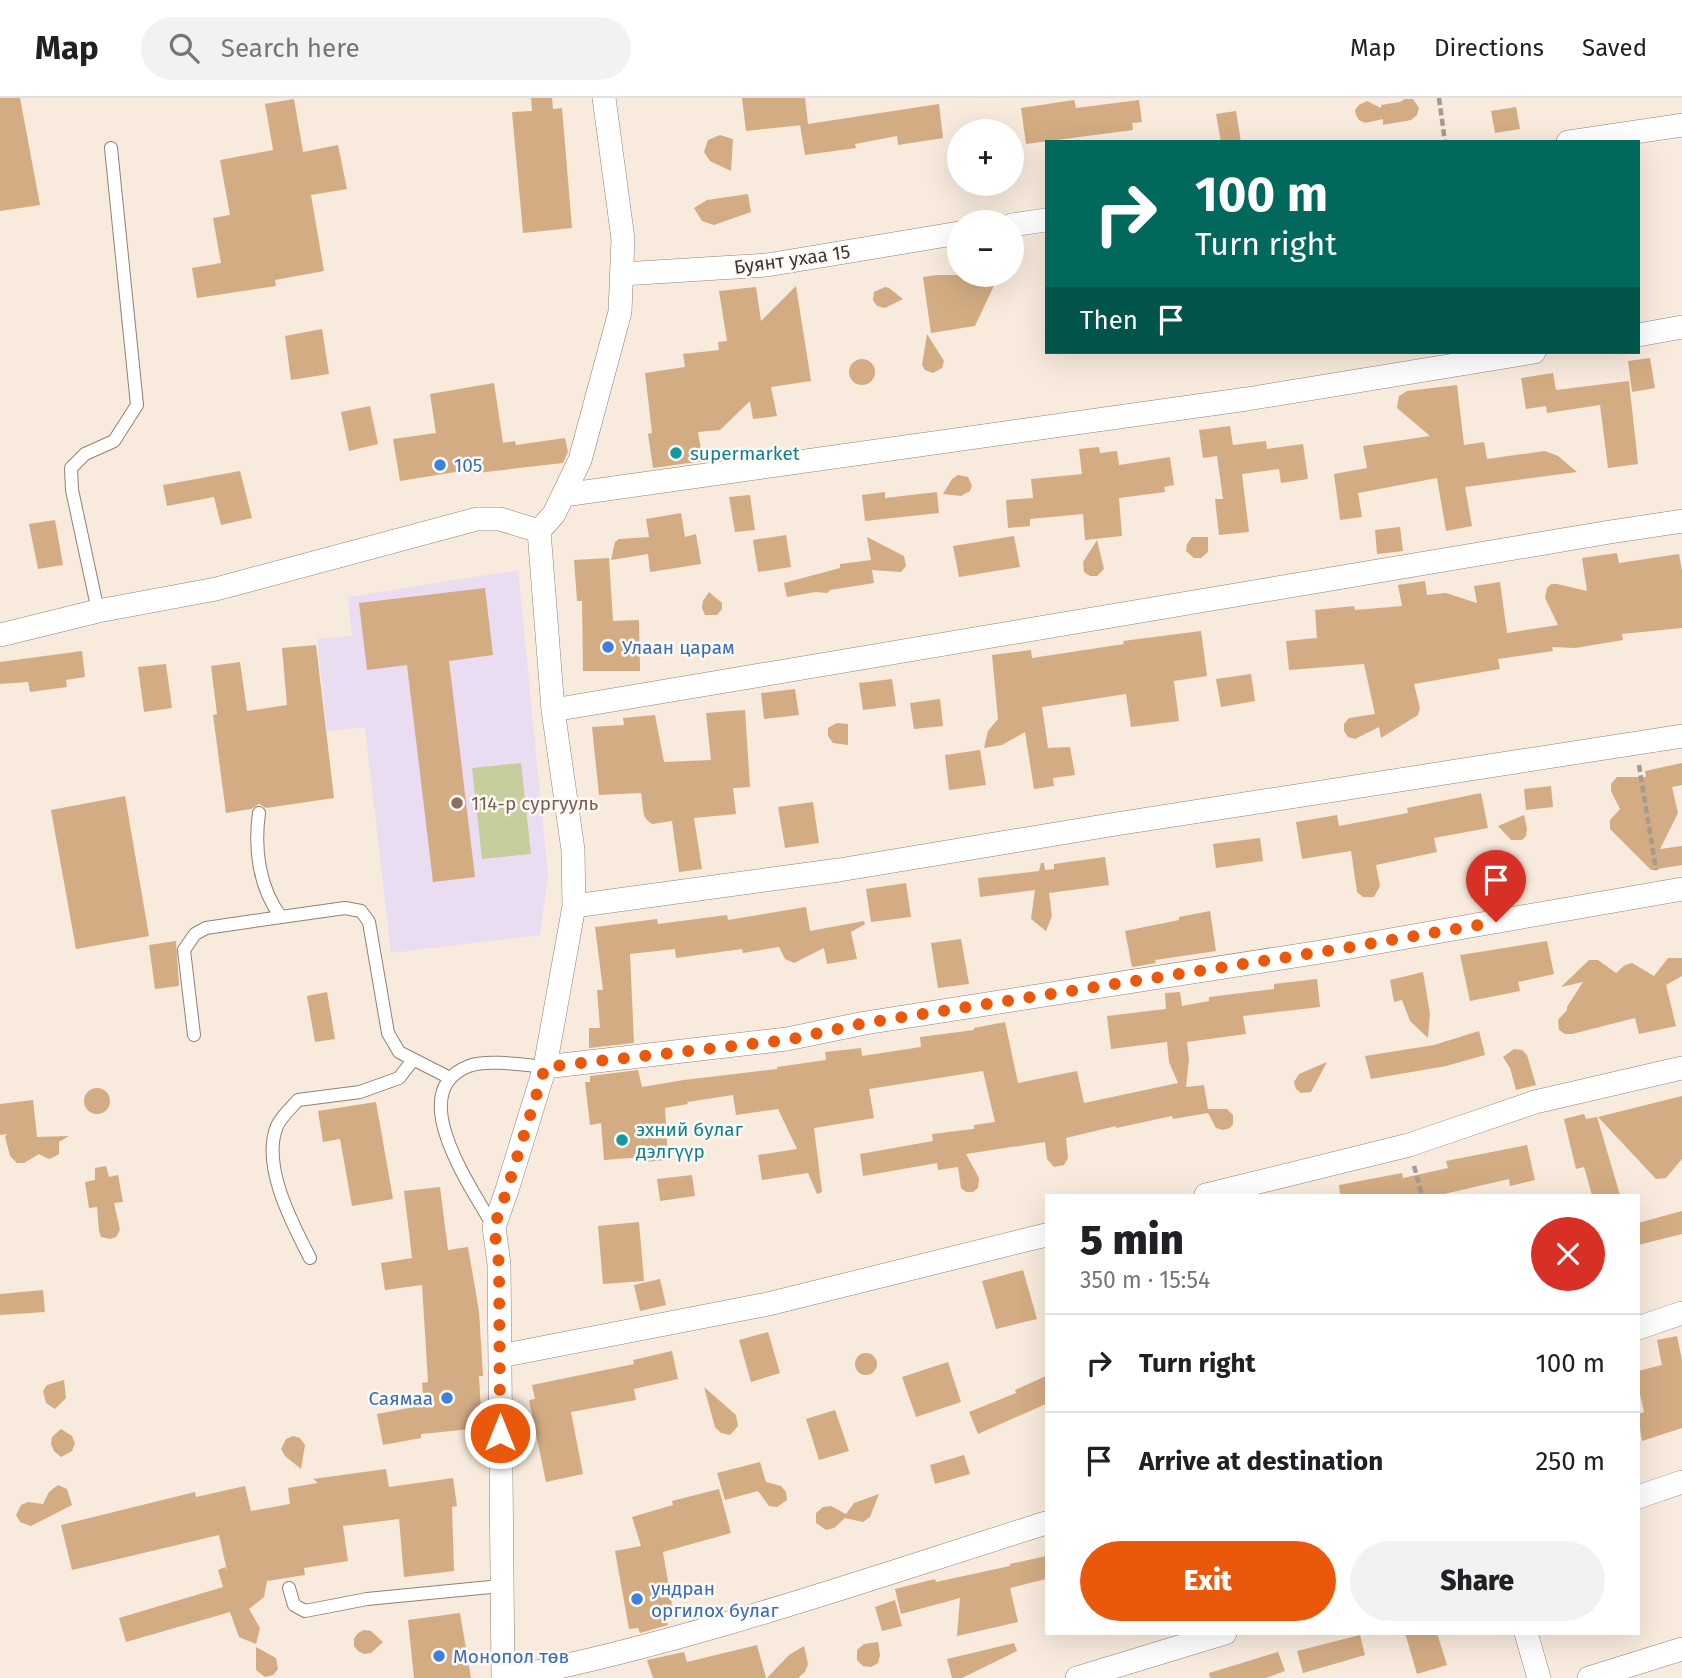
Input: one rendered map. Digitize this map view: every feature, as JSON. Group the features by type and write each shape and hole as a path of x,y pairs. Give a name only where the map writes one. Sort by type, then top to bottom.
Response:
{"street":[{"path":"604,98 624,239 620,312 580,460 554,514 539,531 553,709 573,850 574,906 545,1067 494,1227 499,1264 501,1586 505,1678 549,1670 733,1621 1045,1523"},
{"path":"1581,140 1682,125"},
{"path":"1024,223 1045,220"},
{"name":"Буянт ухаа 15","path":"623,274 767,265 947,235"},
{"path":"1640,335 1682,327"},
{"path":"564,495 1247,399 1522,354"},
{"path":"0,635 98,611 216,589 477,519 500,519 539,531"},
{"path":"553,709 1682,522"},
{"path":"574,906 839,870 1682,736"},
{"path":"545,1067 787,1040 865,1023 1333,950 1671,891"},
{"path":"1210,1194 1409,1145 1535,1102 1682,1068"},
{"path":"500,1356 768,1304 1045,1235"},
{"path":"1640,1327 1682,1313"},
{"path":"1640,1496 1682,1482"},
{"path":"1077,1678 1218,1635"},
{"path":"1527,1635 1539,1678"},
{"path":"1589,1678 1682,1649"}],"lane":[{"path":"98,611 72,490 71,468 85,454 114,441 137,405 111,148"},
{"path":"258,813 256,834 263,887 271,905 281,918"},
{"path":"194,1035 184,950 195,934 206,928 345,908 361,911 369,922 388,1032 400,1052 450,1078"},
{"path":"310,1258 290,1217 272,1157 278,1126 298,1100 360,1092 399,1077 413,1060"},
{"path":"494,1227 447,1141 441,1120 440,1099 450,1078 470,1065 503,1063 545,1067"},
{"path":"289,1588 294,1605 305,1611 367,1599 501,1586"}],"path":[{"path":"1438,98 1445,140"},
{"path":"1635,743 1671,891"}],"shaded area":[{"name":"114-р сургууль","path":"518,570 548,875 540,935 391,953 365,727 327,731 317,639 352,636 348,597"}],"green space":[{"path":"521,763 531,854 482,859 472,768"}],"building":[{"path":"0,98 20,98 40,205 0,211"},
{"path":"531,98 552,98 553,109 562,108 572,228 523,233 512,112 532,111"},
{"path":"742,98 805,98 808,124 939,104 943,138 898,145 897,136 855,144 856,148 805,155 800,125 746,131"},
{"path":"294,99 303,152 338,145 347,189 311,195 324,271 275,280 276,286 197,298 192,268 221,263 213,218 230,215 220,160 273,150 265,104"},
{"path":"1413,99 1419,108 1417,115 1411,120 1383,125 1383,119 1365,123 1356,115 1355,110 1367,101 1381,108 1381,105"},
{"path":"1074,100 1076,108 1139,100 1142,122 1132,123 1133,130 1026,144 1021,108"},
{"path":"1516,107 1520,129 1495,133 1491,111"},
{"path":"1236,111 1241,140 1221,140 1216,114"},
{"path":"720,135 733,139 731,171 710,161 704,152 708,140"},
{"path":"748,194 751,212 714,225 702,221 694,208 707,200"},
{"path":"947,275 947,287 993,287 975,326 931,333 923,277"},
{"path":"796,286 811,381 771,387 777,416 753,419 750,401 720,430 698,432 703,461 653,468 648,434 652,433 645,373 685,367 683,354 719,350 718,342 727,341 719,291 756,287 761,321"},
{"path":"885,287 903,299 885,308 877,306 873,300 874,292"},
{"path":"322,329 329,374 291,380 285,336"},
{"path":"927,334 944,361 942,368 933,373 925,370 922,365"},
{"path":"1650,358 1655,388 1632,392 1628,361"},
{"path":"862,359 872,362 875,372 872,382 862,385 852,382 849,372 852,362"},
{"path":"1553,373 1556,390 1629,381 1638,464 1608,468 1600,405 1547,413 1546,406 1526,409 1521,378"},
{"path":"494,383 503,443 515,441 516,445 565,438 568,452 563,463 468,474 468,470 400,481 393,439 436,433 430,394"},
{"path":"1457,385 1464,445 1484,442 1487,459 1545,451 1558,456 1577,472 1465,487 1472,526 1446,531 1437,478 1358,493 1362,517 1340,520 1334,474 1367,468 1363,446 1430,436 1397,408 1399,396 1407,391"},
{"path":"370,406 378,444 349,451 341,412"},
{"path":"1230,426 1233,445 1266,441 1267,449 1303,444 1308,479 1281,483 1279,469 1242,474 1249,532 1219,535 1215,499 1223,499 1217,456 1203,458 1199,430"},
{"path":"1099,447 1100,453 1117,451 1119,465 1170,457 1174,485 1164,487 1165,492 1119,498 1122,536 1085,540 1083,514 1030,519 1030,526 1008,528 1006,500 1033,498 1031,479 1082,474 1079,449"},
{"path":"240,471 252,518 221,525 214,497 167,506 163,485"},
{"path":"958,475 968,477 972,486 970,491 961,496 943,494 952,479"},
{"path":"885,492 885,498 937,492 939,513 865,521 862,495"},
{"path":"750,495 755,530 735,532 729,497"},
{"path":"681,513 685,537 696,534 701,564 650,572 648,554 611,560 615,542 619,539 649,537 646,519"},
{"path":"55,520 63,565 38,569 29,524"},
{"path":"1400,527 1403,551 1377,554 1375,530"},
{"path":"786,535 791,567 758,572 753,540"},
{"path":"1014,536 1020,567 959,577 953,546"},
{"path":"867,537 904,556 906,566 901,572 872,570 874,583 830,590 827,593 815,592 787,597 784,583 840,568 840,564 871,560"},
{"path":"1192,537 1208,537 1208,552 1201,558 1194,558 1186,551"},
{"path":"1097,540 1104,569 1097,576 1090,576 1084,572 1083,562"},
{"path":"1617,553 1619,563 1679,554 1682,571 1682,628 1622,634 1623,640 1575,648 1552,647 1553,651 1498,659 1500,669 1414,684 1420,708 1418,715 1381,738 1379,727 1355,739 1348,737 1344,731 1344,724 1349,718 1375,714 1364,664 1289,670 1286,641 1317,638 1315,610 1354,606 1355,610 1402,606 1398,585 1425,581 1427,595 1446,593 1477,603 1474,586 1500,582 1507,633 1558,625 1545,598 1547,588 1551,584 1557,584 1587,591 1582,558"},
{"path":"609,558 613,621 639,620 640,671 583,671 582,601 577,601 574,560"},
{"path":"485,588 493,655 449,661 475,877 433,882 407,665 367,670 359,603"},
{"path":"709,592 722,603 722,609 717,615 705,615 702,608"},
{"path":"1201,631 1207,676 1174,681 1179,721 1131,727 1126,694 1042,707 1048,748 1070,747 1075,775 1053,778 1054,786 1034,789 1025,732 1002,745 984,748 988,731 998,719 992,655 1031,650 1032,658 1124,644 1123,641"},
{"path":"316,645 334,798 266,808 259,804 251,809 226,813 213,715 217,714 211,666 240,662 247,711 287,705 282,648"},
{"path":"82,651 85,677 66,680 67,687 30,692 28,682 0,684 0,662"},
{"path":"166,664 172,708 144,712 138,667"},
{"path":"1251,674 1255,701 1221,707 1216,679"},
{"path":"892,679 896,706 863,710 859,683"},
{"path":"795,689 799,715 764,719 761,693"},
{"path":"940,699 943,726 914,729 910,703"},
{"path":"745,710 750,787 733,788 736,814 694,818 702,869 679,872 672,821 652,824 648,821 644,816 641,793 599,795 592,727 624,725 623,718 655,715 664,762 711,760 706,713"},
{"path":"837,723 848,724 848,745 833,743 828,736 828,728"},
{"path":"980,750 986,785 949,790 945,755"},
{"path":"1682,763 1682,785 1672,787 1678,813 1660,849 1682,846 1682,865 1651,870 1610,829 1610,820 1620,809 1611,791 1611,784 1617,777 1646,777 1645,771"},
{"path":"1551,786 1553,807 1526,810 1524,789"},
{"path":"1481,793 1488,828 1434,838 1437,852 1376,865 1380,886 1374,897 1363,897 1357,892 1351,851 1302,859 1296,822 1337,815 1339,826 1408,813 1407,808"},
{"path":"125,796 149,936 76,949 51,810"},
{"path":"813,802 819,843 785,848 778,807"},
{"path":"1524,815 1527,829 1522,840 1511,840 1498,826"},
{"path":"1260,838 1263,861 1216,868 1213,844"},
{"path":"1105,857 1109,885 1049,893 1052,916 1046,931 1031,919 1035,890 980,897 978,878 1039,871 1041,863 1044,863 1045,870 1054,869 1054,864"},
{"path":"1495,870 1500,895 1477,899 1472,875"},
{"path":"906,883 911,917 871,922 866,889"},
{"path":"806,907 810,931 864,921 865,924 851,932 857,959 827,964 824,948 794,963 785,959 779,947 743,953 742,949 676,958 675,949 630,954 634,1043 589,1048 589,1028 600,1028 597,990 603,990 595,927 657,919 658,924 727,915 728,920"},
{"path":"1210,911 1216,951 1155,960 1156,963 1132,967 1125,931"},
{"path":"961,939 969,984 938,988 931,943"},
{"path":"176,941 179,986 155,989 149,945"},
{"path":"1547,941 1554,974 1518,982 1520,991 1470,1001 1460,955"},
{"path":"1668,958 1682,958 1682,976 1666,985 1676,1026 1639,1034 1635,1018 1572,1034 1559,1030 1558,1020 1583,982 1561,987 1589,960 1598,960 1616,973 1632,963 1654,976"},
{"path":"1423,972 1430,1014 1428,1038 1410,1021 1402,1000 1394,1002 1390,980"},
{"path":"1317,979 1320,1007 1243,1016 1246,1034 1187,1042 1189,1059 1186,1087 1204,1085 1208,1109 1227,1109 1233,1115 1230,1128 1216,1128 1208,1113 1116,1126 1066,1138 1068,1158 1064,1165 1054,1167 1047,1159 1045,1142 966,1154 979,1178 978,1188 973,1192 966,1192 961,1188 958,1167 938,1170 937,1163 863,1176 860,1154 933,1141 932,1134 974,1129 974,1125 995,1122 983,1071 869,1089 874,1118 814,1128 822,1192 817,1194 808,1173 762,1180 758,1155 797,1149 778,1109 736,1115 733,1095 665,1108 668,1160 644,1162 644,1157 604,1160 601,1123 590,1125 585,1082 590,1082 590,1076 638,1070 642,1087 826,1060 825,1052 861,1048 862,1056 921,1047 920,1037 974,1030 1005,1022 1018,1083 1077,1071 1084,1103 1178,1083 1169,1062 1167,1042 1111,1049 1107,1016 1166,1009 1165,993 1180,992 1182,1006 1209,1001 1209,997 1274,989 1274,984"},
{"path":"327,992 335,1039 315,1042 307,996"},
{"path":"1479,1031 1485,1055 1446,1066 1371,1079 1365,1056 1434,1045"},
{"path":"1514,1049 1522,1050 1527,1055 1536,1085 1516,1090 1510,1068 1503,1057"},
{"path":"1327,1062 1311,1092 1301,1093 1296,1089 1294,1082 1299,1074"},
{"path":"97,1088 106,1092 110,1101 106,1110 97,1114 88,1110 84,1101 88,1092"},
{"path":"1682,1096 1682,1159 1666,1178 1656,1179 1598,1117"},
{"path":"33,1100 37,1137 69,1136 59,1142 59,1154 54,1157 49,1159 39,1154 24,1163 17,1163 10,1156 5,1137 7,1134 0,1135 0,1104"},
{"path":"376,1102 393,1199 352,1206 340,1139 323,1142 318,1111"},
{"path":"1584,1114 1586,1119 1597,1117 1620,1194 1592,1194 1584,1167 1576,1169 1564,1119"},
{"path":"1527,1145 1535,1180 1510,1186 1509,1179 1444,1194 1340,1194 1339,1185 1402,1173 1403,1178 1448,1168 1446,1161"},
{"path":"106,1166 109,1177 118,1175 123,1202 114,1203 120,1230 116,1237 110,1239 101,1237 97,1207 89,1208 85,1182 95,1180 95,1168"},
{"path":"692,1175 695,1196 660,1201 657,1179"},
{"path":"440,1187 448,1250 468,1247 479,1311 483,1376 479,1376 482,1428 421,1434 421,1438 383,1445 377,1414 424,1405 422,1383 428,1382 422,1285 385,1290 381,1263 412,1258 404,1191"},
{"path":"1682,1211 1682,1234 1640,1244 1640,1222"},
{"path":"639,1222 644,1281 603,1284 598,1226"},
{"path":"1023,1270 1037,1319 996,1329 982,1281"},
{"path":"660,1279 666,1305 640,1311 634,1285"},
{"path":"43,1290 45,1312 0,1315 0,1294"},
{"path":"768,1332 780,1373 751,1382 739,1340"},
{"path":"1677,1336 1682,1360 1682,1428 1642,1441 1640,1413 1644,1412 1640,1395 1640,1370 1662,1365 1657,1340"},
{"path":"672,1351 678,1379 634,1389 636,1400 571,1412 583,1474 546,1482 529,1400 535,1399 532,1385 634,1364 633,1360"},
{"path":"866,1353 874,1356 877,1364 874,1372 866,1375 858,1372 855,1364 858,1356"},
{"path":"948,1362 961,1402 916,1417 902,1377"},
{"path":"1045,1376 1045,1404 978,1434 969,1412 1016,1393 1015,1390"},
{"path":"64,1380 66,1398 55,1409 46,1403 43,1391 47,1385"},
{"path":"704,1387 736,1415 738,1426 730,1435 721,1433 715,1427"},
{"path":"835,1410 849,1451 819,1460 806,1419"},
{"path":"61,1429 72,1436 75,1443 72,1451 61,1457 51,1444 52,1437"},
{"path":"293,1436 300,1438 305,1445 301,1469 285,1456 281,1449 286,1439"},
{"path":"964,1455 970,1474 935,1484 930,1465"},
{"path":"760,1462 766,1482 781,1486 786,1492 787,1500 777,1507 769,1506 758,1491 725,1500 717,1473"},
{"path":"386,1469 389,1487 453,1478 457,1506 452,1507 454,1571 404,1577 399,1519 343,1526 348,1561 304,1568 305,1575 267,1581 264,1597 249,1609 260,1628 256,1644 239,1637 230,1612 126,1642 119,1618 223,1587 218,1570 225,1567 227,1571 219,1535 72,1570 61,1525 195,1492 196,1497 245,1486 251,1511 290,1504 288,1488 318,1483 313,1479"},
{"path":"58,1485 67,1489 72,1505 31,1526 20,1522 16,1515 21,1505 28,1502 43,1504 49,1492"},
{"path":"719,1489 731,1533 663,1552 672,1605 664,1607 668,1625 640,1633 638,1628 629,1629 615,1551 641,1546 632,1517 673,1505 672,1501"},
{"path":"879,1494 870,1517 863,1522 845,1518 834,1528 826,1530 816,1523 816,1513 823,1507 831,1506 846,1514 854,1503"},
{"path":"1045,1556 1045,1579 1010,1588 1018,1622 957,1636 960,1598 901,1614 895,1589"},
{"path":"895,1600 902,1626 882,1631 875,1607"},
{"path":"460,1613 471,1678 414,1678 408,1620"},
{"path":"364,1630 371,1631 383,1642 371,1653 364,1654 354,1646 354,1639"},
{"path":"1360,1635 1365,1655 1303,1673 1297,1651"},
{"path":"1406,1635 1438,1635 1447,1665 1417,1674"},
{"path":"878,1642 878,1663 871,1667 863,1666 857,1660 857,1650 864,1644"},
{"path":"1014,1643 1017,1651 962,1678 952,1678 947,1659"},
{"path":"757,1645 766,1678 653,1678 647,1660 684,1652 687,1662"},
{"path":"804,1646 808,1664 805,1672 798,1678 767,1678 789,1655"},
{"path":"256,1647 276,1658 278,1669 273,1675 265,1677 256,1670"},
{"path":"1278,1652 1285,1671 1266,1678 1210,1678 1209,1673"}],"place":[{"name":"supermarket","path":"676,453"},
{"name":"105","path":"440,465"},
{"name":"Улаан царам","path":"608,647"},
{"name":"114-р сургууль","path":"457,803"},
{"name":"эхний булаг дэлгүүр","path":"622,1140"},
{"name":"Саямаа","path":"447,1398"},
{"name":"ундран оргилох булаг","path":"637,1599"},
{"name":"Монопол төв","path":"439,1656"}],"route":[{"path":"500,1433 499,1264 494,1227 545,1067 787,1040 865,1023 1496,922"}]}
